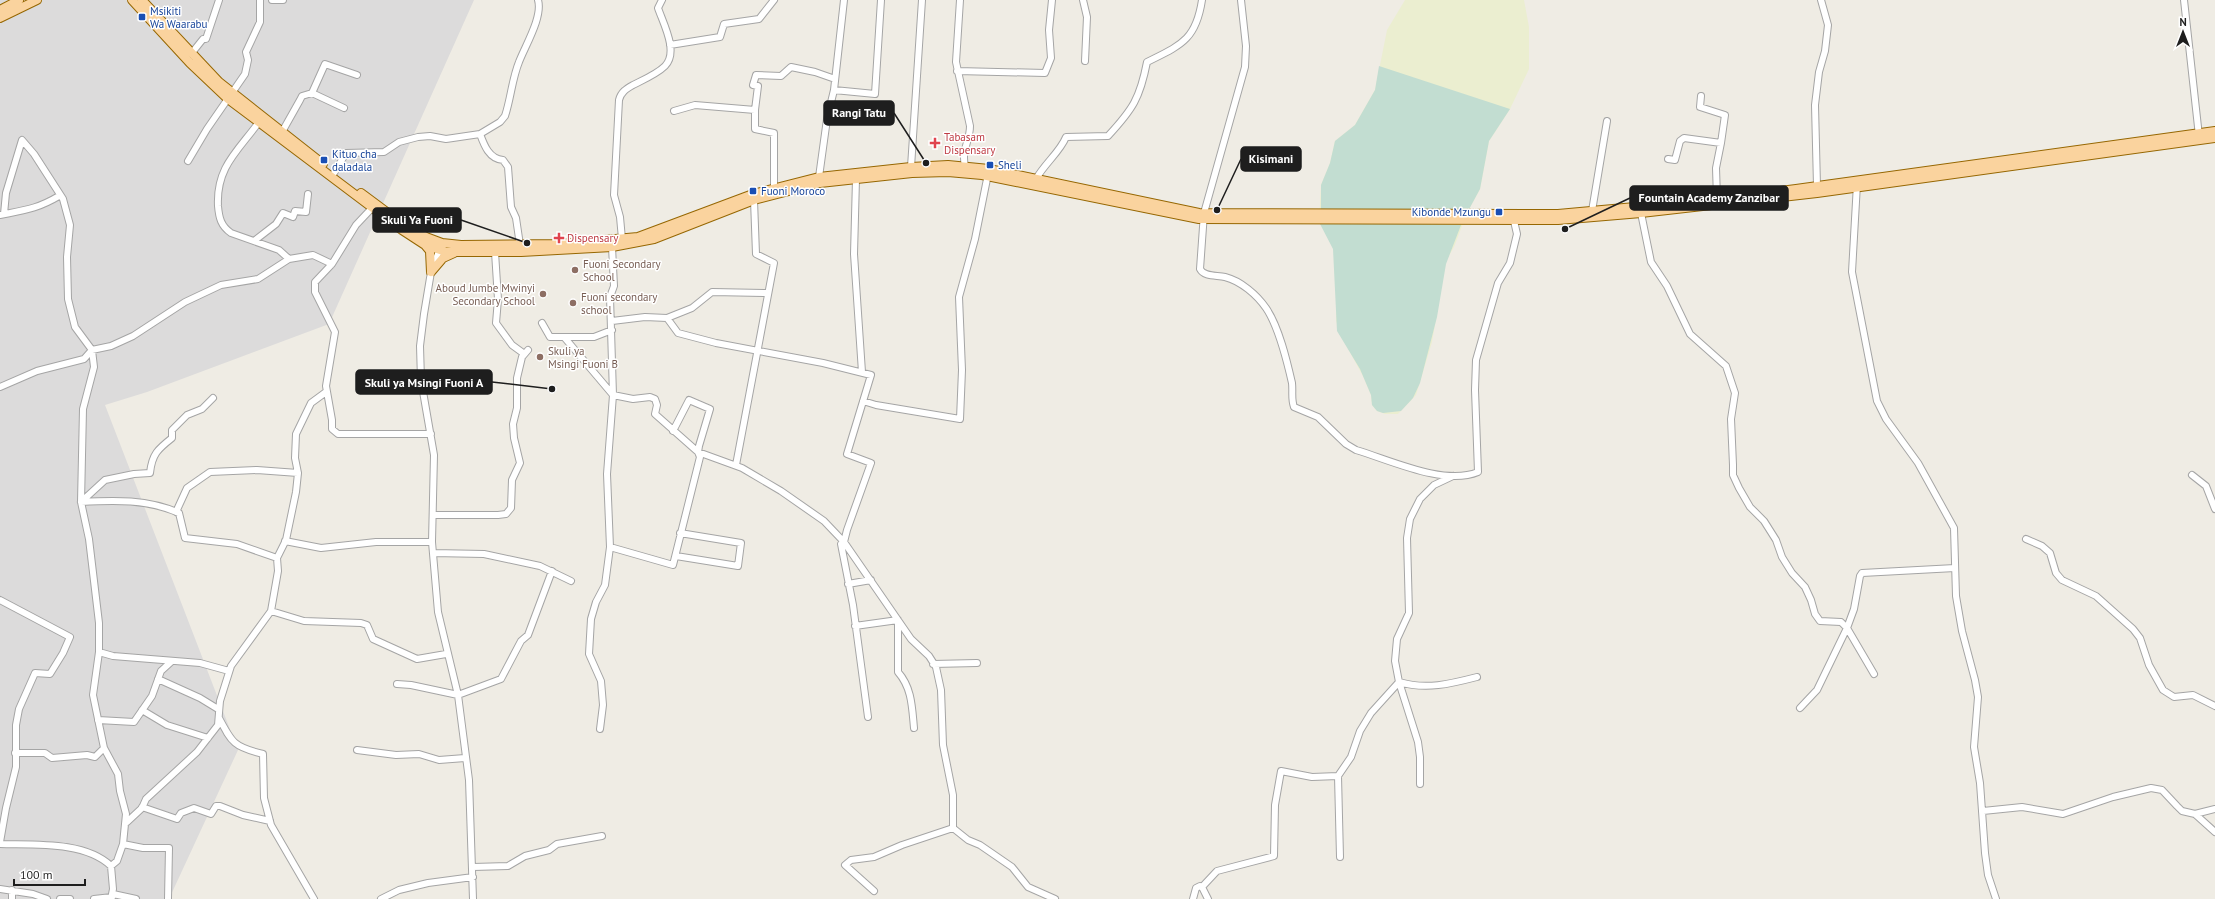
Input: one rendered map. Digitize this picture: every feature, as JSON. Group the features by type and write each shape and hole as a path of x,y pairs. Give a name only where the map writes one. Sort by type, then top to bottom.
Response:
{"main road":[{"path":"0,10 19,0"},
{"path":"0,18 37,0"},
{"path":"132,0 190,63 259,122 372,208 425,245 430,251 431,272"},
{"path":"142,0 230,96 282,132 396,219 441,247 461,245 520,245 622,239 652,233 740,198 774,188 819,177 911,166 965,166 1160,212 1204,216 1253,217 1471,218 1558,214 1817,186 1857,184"},
{"path":"2199,137 2215,131"},
{"path":"1471,218 1514,221 1558,220 1641,213 2199,137 2215,138"},
{"path":"425,245 461,252 612,247 654,239 754,200 820,183 856,178 948,172 988,172 1036,179 1204,216"},
{"path":"431,272 443,258 461,252"}],"street":[{"path":"191,54 203,39 206,39 219,0"},
{"path":"188,160 245,74 248,65 246,52 258,28 260,0"},
{"path":"272,0 283,0"},
{"path":"334,173 346,153 384,152 399,142 418,137 430,136 446,139 480,134 500,122 505,116 519,61 527,47 538,10 538,0"},
{"path":"622,239 620,216 614,195 619,100 621,94 627,88 664,67 670,58 670,44 658,8 662,0"},
{"path":"670,44 720,37 724,24 759,20 774,0"},
{"path":"819,177 827,120 834,90 844,0"},
{"path":"834,90 875,94 881,0"},
{"path":"911,166 922,0"},
{"path":"960,0 956,53 957,71 970,126 970,136 965,143 962,155 965,166"},
{"path":"957,71 1045,73 1051,58 1049,30 1052,0"},
{"path":"1083,0 1087,17 1085,61"},
{"path":"1036,179 1043,165 1062,146 1066,137 1108,136 1113,131 1126,116 1136,100 1142,87 1147,62 1187,38 1196,27 1202,0"},
{"path":"1241,0 1246,46 1245,68 1204,216 1202,272 1226,277 1242,285 1254,294 1266,308 1274,325 1285,357 1293,393 1291,399 1294,407 1318,417 1346,444 1356,450 1434,474 1453,476 1478,472 1475,390 1476,360 1498,283 1510,263 1516,242 1517,234 1514,221"},
{"path":"1817,186 1814,105 1819,72 1825,51 1828,25 1821,0"},
{"path":"2184,0 2199,137"},
{"path":"312,93 324,64 357,75"},
{"path":"774,188 774,133 755,129 755,110 758,86 753,86 756,75 781,76 789,68 796,66 835,79"},
{"path":"282,132 302,96 312,93 344,108"},
{"path":"1701,96 1700,107 1726,115 1716,168 1717,198"},
{"path":"674,111 695,104 755,110"},
{"path":"1592,211 1607,121"},
{"path":"259,122 222,174 218,192 219,219 224,228 231,233 279,250 290,259"},
{"path":"480,134 489,153 497,160 502,160 508,167 511,207 516,218 520,245"},
{"path":"1668,159 1675,160 1680,141 1684,138 1721,143"},
{"path":"60,196 33,209 17,213 2,214 6,193 22,140 34,154 63,199 70,225 67,257 68,299 75,327 92,350 94,367 83,409 81,502 89,538 99,623 99,652 93,695 104,748 118,774 126,822 123,844 117,861 111,866"},
{"path":"863,401 876,405 960,419 962,370 960,297 975,240 988,172"},
{"path":"856,178 854,254 862,372"},
{"path":"1857,184 1852,272 1877,400 1886,419 1918,463 1954,528 1956,596 1962,631 1975,680 1978,698 1974,747 1983,811 1988,875 1996,899"},
{"path":"254,241 276,224 283,213 292,218 295,211 306,212 308,194"},
{"path":"736,465 774,263 756,254 754,200"},
{"path":"372,208 356,225 332,264 314,282 315,292 335,332 326,392 332,420 332,429 338,434 431,434"},
{"path":"1641,213 1651,262 1668,286 1690,334 1726,366 1735,393 1731,418 1733,475 1739,488 1750,507 1764,521 1776,540 1782,557 1792,573 1805,587 1815,614 1820,621 1841,622 1847,628 1874,674"},
{"path":"441,247 431,272 420,346 421,380 434,455 432,542 438,612 446,654 458,694 469,780 473,899"},
{"path":"600,729 603,705 602,681 589,654 594,608 605,585 610,547 607,474 613,395 612,321 610,297 614,286 612,247"},
{"path":"433,515 498,515 506,514 511,508 512,480 520,463 514,438 513,424 517,408 518,378 522,357 526,352 512,346 496,323 498,299 495,252"},
{"path":"0,387 37,371 84,359 92,350 111,346 133,336 185,302 221,285 258,279 290,259 313,255 332,264"},
{"path":"612,321 645,317 667,318 692,308 712,292 768,293"},
{"path":"667,318 678,333 716,343 758,349 871,375 847,454 871,462 844,542 841,544 853,605 868,717"},
{"path":"542,323 550,336 594,337 612,330"},
{"path":"564,337 613,395 633,399 650,397 655,399 657,405 655,414 698,452 736,465 781,491 824,521 844,542 911,639 934,664 941,690 943,745 953,795 953,828"},
{"path":"126,822 142,807 146,799 197,752 218,725 218,709 229,671 271,611 278,571 277,558 285,541 298,473 295,458 296,434 312,402 326,392"},
{"path":"81,502 105,480 134,474 150,473 151,464 157,450 172,438 172,430 187,415 202,409 213,398"},
{"path":"610,547 673,565 700,457 698,452 710,409 689,400 673,431"},
{"path":"176,512 187,488 210,472 256,470 298,473"},
{"path":"2192,475 2206,486 2215,509"},
{"path":"1420,784 1420,757 1418,742 1399,682 1395,661 1397,639 1409,613 1407,538 1410,519 1420,499 1434,485 1453,476"},
{"path":"81,502 123,499 168,508 179,513 184,538 237,544 277,558"},
{"path":"676,556 738,566 741,543 680,533"},
{"path":"2026,539 2042,546 2050,554 2056,573 2062,580 2096,596 2133,629 2140,638 2149,665 2163,690 2174,697 2193,695 2215,706"},
{"path":"285,541 321,548 376,542 432,542"},
{"path":"433,553 484,554 540,566 571,581"},
{"path":"1800,708 1817,690 1847,628 1854,608 1860,576 1862,573 1954,568"},
{"path":"397,684 411,684 458,694 501,679 521,641 528,635 552,571"},
{"path":"848,584 871,580"},
{"path":"0,600 70,637 63,653 50,674 35,673 19,709 16,725 16,767 6,808 0,843 63,846 95,856 111,866"},
{"path":"271,611 304,621 361,623 367,625 370,635 378,642 417,659 446,654"},
{"path":"855,626 898,620"},
{"path":"898,620 898,672 905,680 912,699 914,728"},
{"path":"99,652 113,656 200,663 229,671"},
{"path":"98,720 134,722 152,696 161,671 172,661"},
{"path":"934,664 977,663"},
{"path":"1399,682 1413,686 1446,686 1477,676"},
{"path":"158,679 200,698 218,709"},
{"path":"1340,857 1338,776 1351,757 1360,731 1371,713 1399,682"},
{"path":"142,710 167,725 208,738"},
{"path":"219,718 231,741 236,745 263,754 264,798 270,821 305,886 314,899"},
{"path":"16,753 44,753 52,758 87,755 95,756 104,748"},
{"path":"357,750 396,755 419,754 439,760 465,758"},
{"path":"1193,899 1196,888 1200,886 1202,887 1217,871 1274,856 1275,804 1281,771 1312,777 1338,776"},
{"path":"1983,811 2022,807 2063,814 2113,797 2152,788 2162,790 2182,811 2195,814 2215,809"},
{"path":"142,807 177,819 181,813 194,808 211,814 216,806 220,806 243,815 270,821"},
{"path":"2195,814 2215,832"},
{"path":"874,891 845,865 851,860 874,857 902,845 953,828"},
{"path":"953,828 968,840 980,845 1012,867 1028,887 1055,899"},
{"path":"473,867 508,866 525,856 549,850 556,844 602,836"},
{"path":"123,844 143,848 169,848 168,899"},
{"path":"111,866 112,897"},
{"path":"382,899 399,890 428,882 473,877"},
{"path":"1202,887 1208,899"},
{"path":"0,889 33,894 47,899"},
{"path":"12,890 12,899"},
{"path":"94,899 112,897 136,899"},
{"path":"60,899 70,899"}],"shaded area":[{"path":"0,0 474,0 329,324 147,392 105,405 238,750 169,899 0,899"}],"green space":[{"path":"1405,0 1524,0 1529,27 1529,69 1510,109 1489,141 1480,189 1467,213 1454,247 1446,261 1432,342 1416,395 1398,414 1385,414 1377,411 1372,405 1371,395 1364,378 1340,334 1336,320 1337,275 1333,244 1319,222 1321,185 1330,163 1335,141 1355,125 1375,90 1387,30"},
{"name":"Kibonde Mzungu","path":"1379,66 1510,109 1489,141 1480,189 1467,213 1321,210 1321,185 1330,163 1335,141 1355,125 1375,90"},
{"name":"Kibonde Mzungu","path":"1319,222 1461,225 1446,264 1437,317 1420,383 1413,398 1401,411 1383,413 1377,411 1372,405 1371,395 1360,369 1337,331 1333,249"}],"place":[{"name":"Msikiti Wa Waarabu","path":"142,17"},
{"name":"Tabasam Dispensary","path":"935,143"},
{"name":"Kituo cha daladala","path":"324,160"},
{"name":"Rangi Tatu","path":"926,163"},
{"name":"Sheli","path":"990,165"},
{"name":"Fuoni Moroco","path":"753,191"},
{"name":"Kisimani","path":"1217,210"},
{"name":"Kibonde Mzungu","path":"1499,212"},
{"name":"Fountain Academy Zanzibar","path":"1565,229"},
{"name":"Dispensary","path":"559,238"},
{"name":"Skuli Ya Fuoni","path":"527,243"},
{"name":"Fuoni Secondary School","path":"575,270"},
{"name":"Aboud Jumbe Mwinyi Secondary School","path":"543,294"},
{"name":"Fuoni secondary school","path":"573,303"},
{"name":"Skuli ya Msingi Fuoni B","path":"540,357"},
{"name":"Skuli ya Msingi Fuoni A","path":"552,389"}]}
